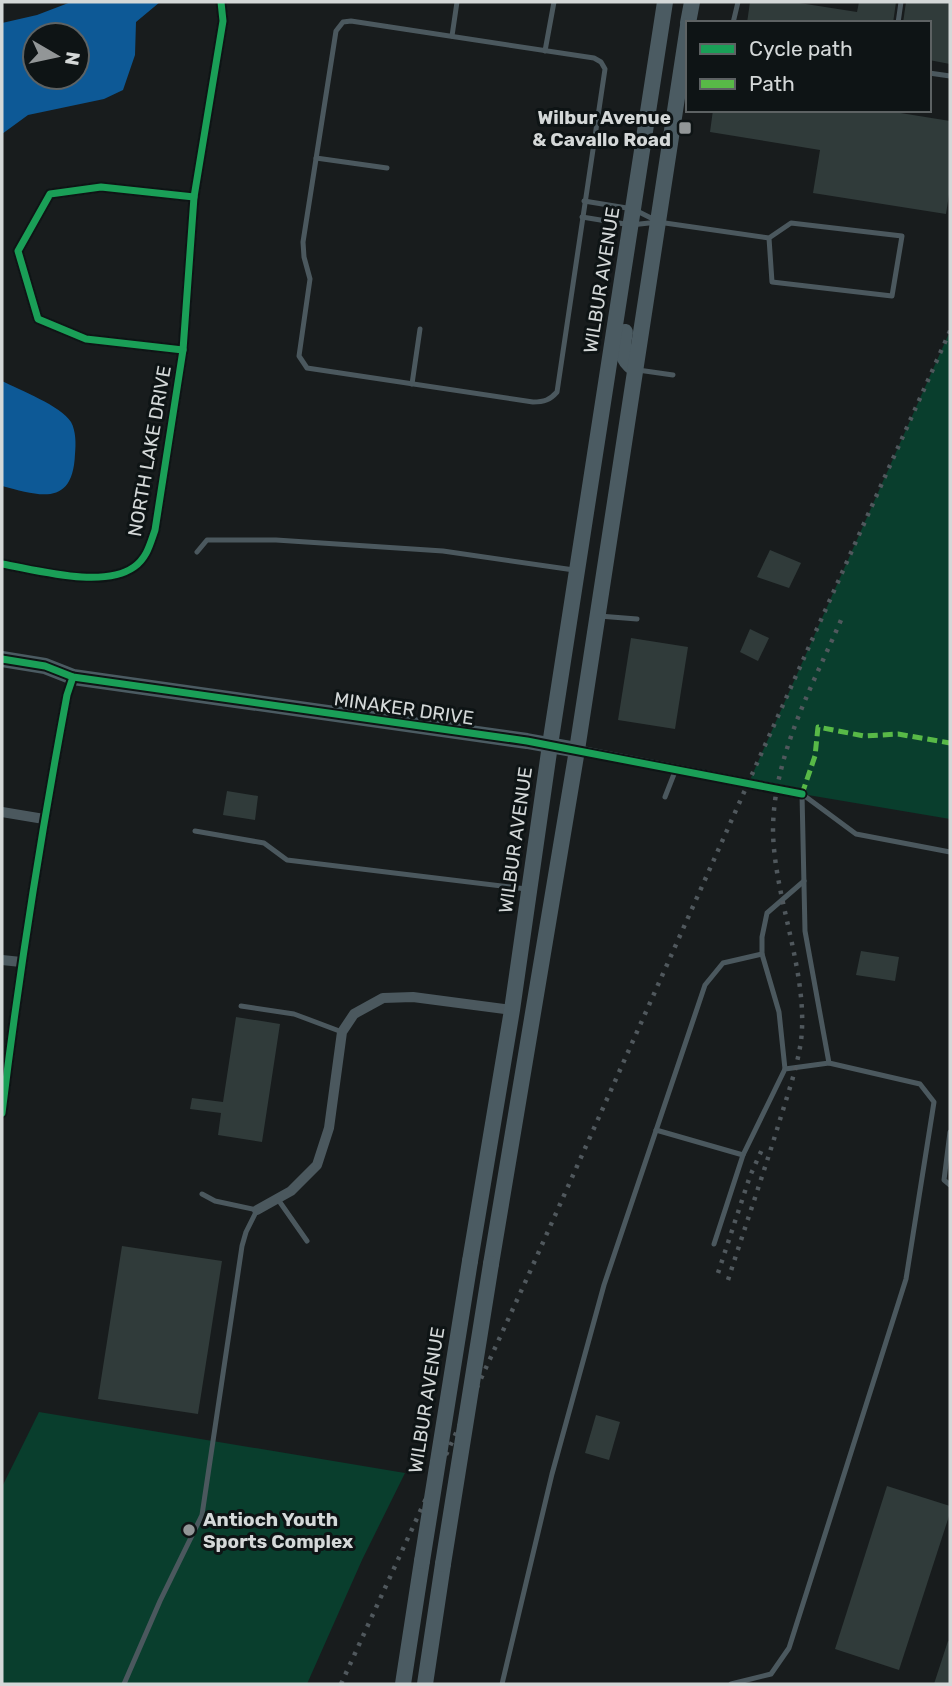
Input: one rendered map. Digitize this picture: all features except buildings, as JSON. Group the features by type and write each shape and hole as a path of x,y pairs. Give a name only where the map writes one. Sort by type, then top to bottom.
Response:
{"main road":[{"name":"WILBUR AVENUE","path":"403,1684 512,1010 550,745 665,2"},
{"path":"689,21 692,2"},
{"path":"425,1684 685,66"},
{"path":"620,299 626,324 622,352 624,359 635,369"},
{"name":"MINAKER DRIVE","path":"2,659 45,666 73,677 577,750"},
{"path":"512,1010 533,1013"}],"street":[{"name":"NORTH LAKE DRIVE","path":"2,564 94,578 117,575 135,567 147,553 155,530 183,349 194,197 223,21 221,2"},
{"path":"183,349 86,339 38,319 18,251 50,194 101,187 194,197"},
{"path":"2,1110 21,962 44,819 66,695 73,677"},
{"name":"MINAKER DRIVE","path":"577,750 802,794"},
{"path":"2,812 44,819"},
{"path":"2,960 21,962"},
{"path":"257,1210 291,1191 317,1166 329,1128 342,1032 354,1014 383,998 413,997 512,1010"}],"lane":[{"path":"452,36 457,2"},
{"path":"545,51 554,2"},
{"path":"733,21 738,2"},
{"path":"898,21 901,2"},
{"path":"351,21 452,36 594,58 601,62 605,69 557,392 544,402 307,368 299,356 310,279 303,242 336,31 343,22 351,21"},
{"path":"931,73 950,76"},
{"path":"316,158 387,168"},
{"path":"584,201 632,217 769,238 791,223 902,236 892,296 772,282 769,238"},
{"path":"582,218 632,217 658,222"},
{"path":"412,384 420,329"},
{"path":"635,369 673,375"},
{"path":"197,552 207,540 276,540 443,551 577,570"},
{"path":"597,616 637,619"},
{"path":"665,797 676,769"},
{"path":"802,794 856,834 950,852"},
{"path":"802,794 805,931 829,1063"},
{"path":"195,831 264,843 286,860 529,890"},
{"path":"714,1244 743,1155 785,1069 779,1012 762,954 767,913 804,881"},
{"path":"502,1684 551,1474 600,1299 705,985 723,963 762,954"},
{"path":"241,1006 294,1014 342,1032"},
{"path":"731,1684 771,1674 789,1648 906,1279 934,1102 920,1084 829,1063 785,1069"},
{"path":"656,1130 743,1155"},
{"path":"950,1132 944,1180 950,1185"},
{"path":"124,1684 202,1515 242,1246 257,1210 215,1201 202,1194"},
{"path":"277,1198 307,1241"}],"green space":[{"path":"950,331 950,819 802,794 749,782"},
{"name":"Antioch Youth Sports Complex","path":"39,1412 405,1473 362,1560 307,1684 2,1684 2,1487"}],"water":[{"path":"71,2 160,2 136,22 135,55 123,90 104,99 28,115 2,134 2,23 37,15"},
{"path":"2,381 50,404 71,422 75,442 73,471 68,483 61,490 52,494 41,494 2,486"}],"railway":[{"path":"341,1684 528,1276 950,331"},
{"path":"728,1280 767,1162 801,1041 800,989 775,857 775,803 796,722 841,620"},
{"path":"718,1273 750,1176 764,1145"}],"marked path":[{"path":"802,794 815,756 818,727 864,736 898,734 950,743"}],"cycle path":[{"path":"2,564 69,576 105,577 134,567 150,545 155,530 183,350 194,197 223,21 221,2"},
{"path":"183,350 86,339 38,319 18,251 50,194 101,187 194,197"},
{"path":"2,659 45,666 73,677 527,741 802,794"},
{"path":"2,1113 39,851 67,695 73,677"}],"place":[{"name":"Wilbur Avenue & Cavallo Road","path":"685,128"},
{"name":"Antioch Youth Sports Complex","path":"189,1530"}]}
